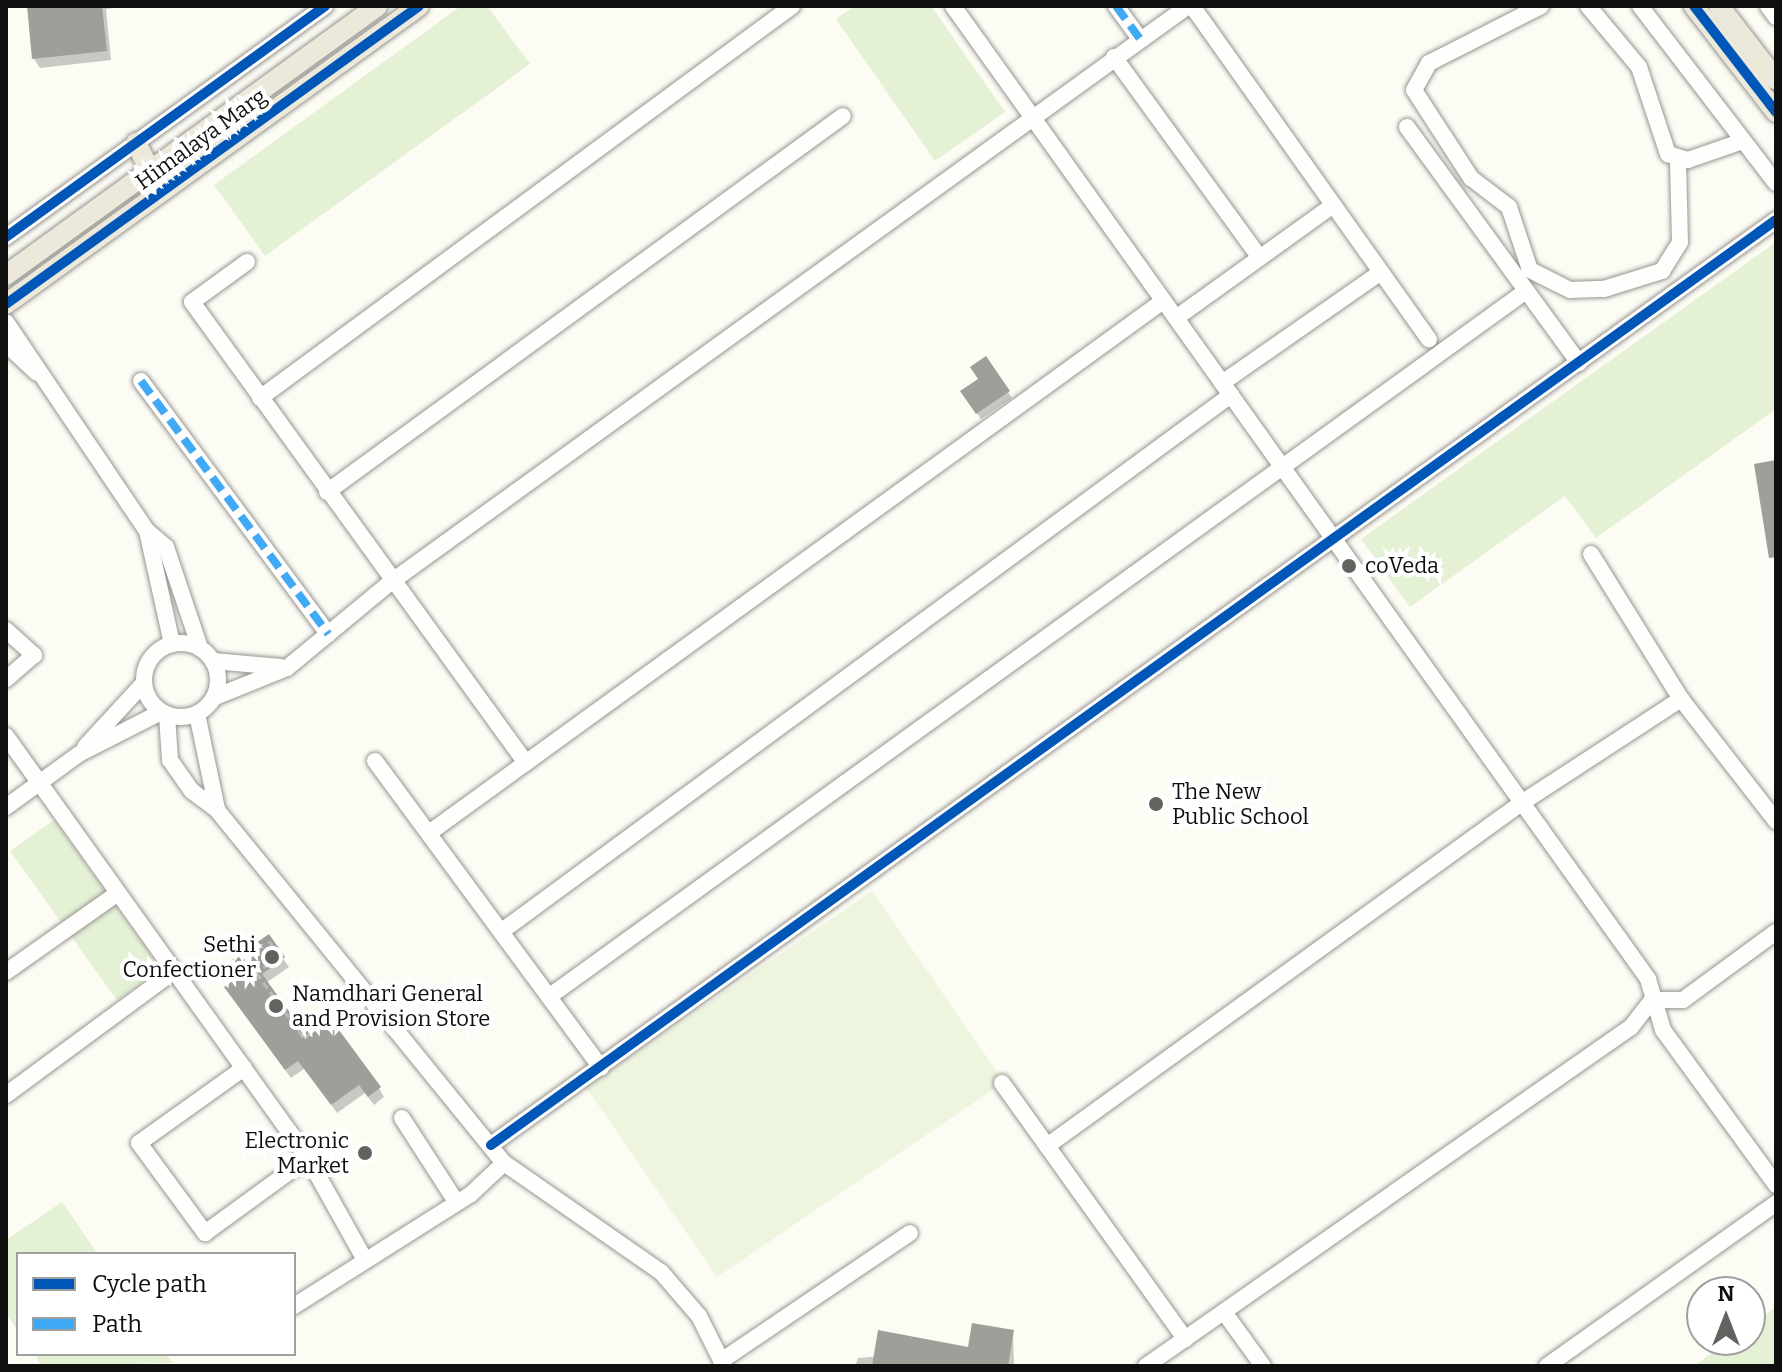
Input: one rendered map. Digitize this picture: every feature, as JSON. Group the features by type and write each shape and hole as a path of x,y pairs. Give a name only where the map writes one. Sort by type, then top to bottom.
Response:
{"main road":[{"name":"Himalaya Marg","path":"6,275 377,6"},
{"name":"Himalaya Marg","path":"6,304 419,6"},
{"path":"1694,6 1776,112"},
{"path":"1719,6 1776,80"},
{"path":"136,143 150,170"}],"street":[{"path":"6,237 325,6"},
{"path":"260,398 792,6"},
{"path":"953,6 1648,979 1663,1030 1776,1185"},
{"path":"1116,6 1140,39"},
{"path":"6,807 79,754 164,714 197,714 215,697 287,668 391,582 1029,114 1190,6 1429,339"},
{"path":"1541,6 1429,63 1414,90 1471,178 1509,207 1530,270 1570,290 1604,289 1662,271 1680,242 1678,159"},
{"path":"1588,6 1627,46 1668,154 1678,159 1743,141"},
{"path":"1640,6 1776,183"},
{"path":"1768,6 1776,17"},
{"path":"1114,57 1260,258"},
{"path":"327,492 843,116"},
{"path":"1407,127 1579,363"},
{"path":"1176,318 1333,205"},
{"path":"491,1145 1776,220"},
{"path":"247,262 192,302 391,582 526,763"},
{"path":"502,931 1381,272"},
{"path":"550,996 1280,464 1526,291"},
{"path":"429,833 1163,301"},
{"path":"6,322 37,373 147,531 166,547 200,648 213,661 287,668"},
{"path":"6,344 37,373"},
{"path":"141,381 328,634"},
{"path":"147,531 172,644"},
{"path":"1591,554 1681,699 1776,821"},
{"path":"6,630 34,655 6,679"},
{"path":"79,754 143,684 147,663 172,644 200,648"},
{"path":"213,661 215,697"},
{"path":"143,684 164,714 170,760 217,810 504,1163 661,1272 699,1316 722,1363 910,1233"},
{"path":"1047,1146 1523,802 1681,699"},
{"path":"197,714 217,810"},
{"path":"6,736 308,1158 364,1258"},
{"path":"375,761 601,1068"},
{"path":"6,972 118,893"},
{"path":"1652,1000 1683,1000 1776,932"},
{"path":"6,1095 174,971"},
{"path":"1146,1366 1631,1027 1652,1000"},
{"path":"244,1068 139,1143 205,1233 308,1158"},
{"path":"1002,1083 1185,1339"},
{"path":"402,1118 455,1200"},
{"path":"296,1305 455,1200 504,1163"},
{"path":"1547,1366 1776,1203"},
{"path":"1224,1312 1263,1366"}],"path":[{"path":"269,941 280,956 256,972 304,1038 327,1020"}],"green space":[{"path":"461,6 487,6 530,64 265,256 214,185"},
{"path":"854,6 931,6 1005,112 935,161 836,19"},
{"path":"1776,242 1776,409 1596,538 1565,496 1410,607 1361,539"},
{"path":"54,820 161,969 117,1000 10,851"},
{"path":"872,891 1004,1082 717,1277 586,1087"},
{"path":"62,1202 97,1252 16,1252 16,1328 6,1313 6,1240"},
{"path":"1776,1307 1776,1366 1694,1366 1708,1356 1766,1356 1766,1314"},
{"path":"35,1356 168,1356 173,1363 42,1366"}],"building":[{"path":"27,6 102,6 107,51 32,59"},
{"path":"986,356 1010,391 976,414 960,391 978,379 970,367"},
{"path":"1776,460 1776,557 1769,558 1754,464"},
{"path":"269,934 285,957 262,974 304,1032 328,1015 381,1087 368,1097 359,1085 331,1105 298,1061 285,1070 224,987 243,973 233,959"},
{"path":"972,1323 1014,1330 1008,1366 872,1366 878,1330 968,1347"}],"marked path":[{"path":"1116,6 1140,39"},
{"path":"141,381 328,634"}],"cycle path":[{"path":"6,237 325,6"},
{"path":"6,304 419,6"},
{"path":"1694,6 1776,112"},
{"path":"491,1145 1776,220"}],"place":[{"name":"coVeda","path":"1349,566"},
{"name":"The New Public School","path":"1156,804"},
{"name":"Sethi Confectioner","path":"272,957"},
{"name":"Namdhari General and Provision Store","path":"276,1006"},
{"name":"Electronic Market","path":"365,1153"}]}
